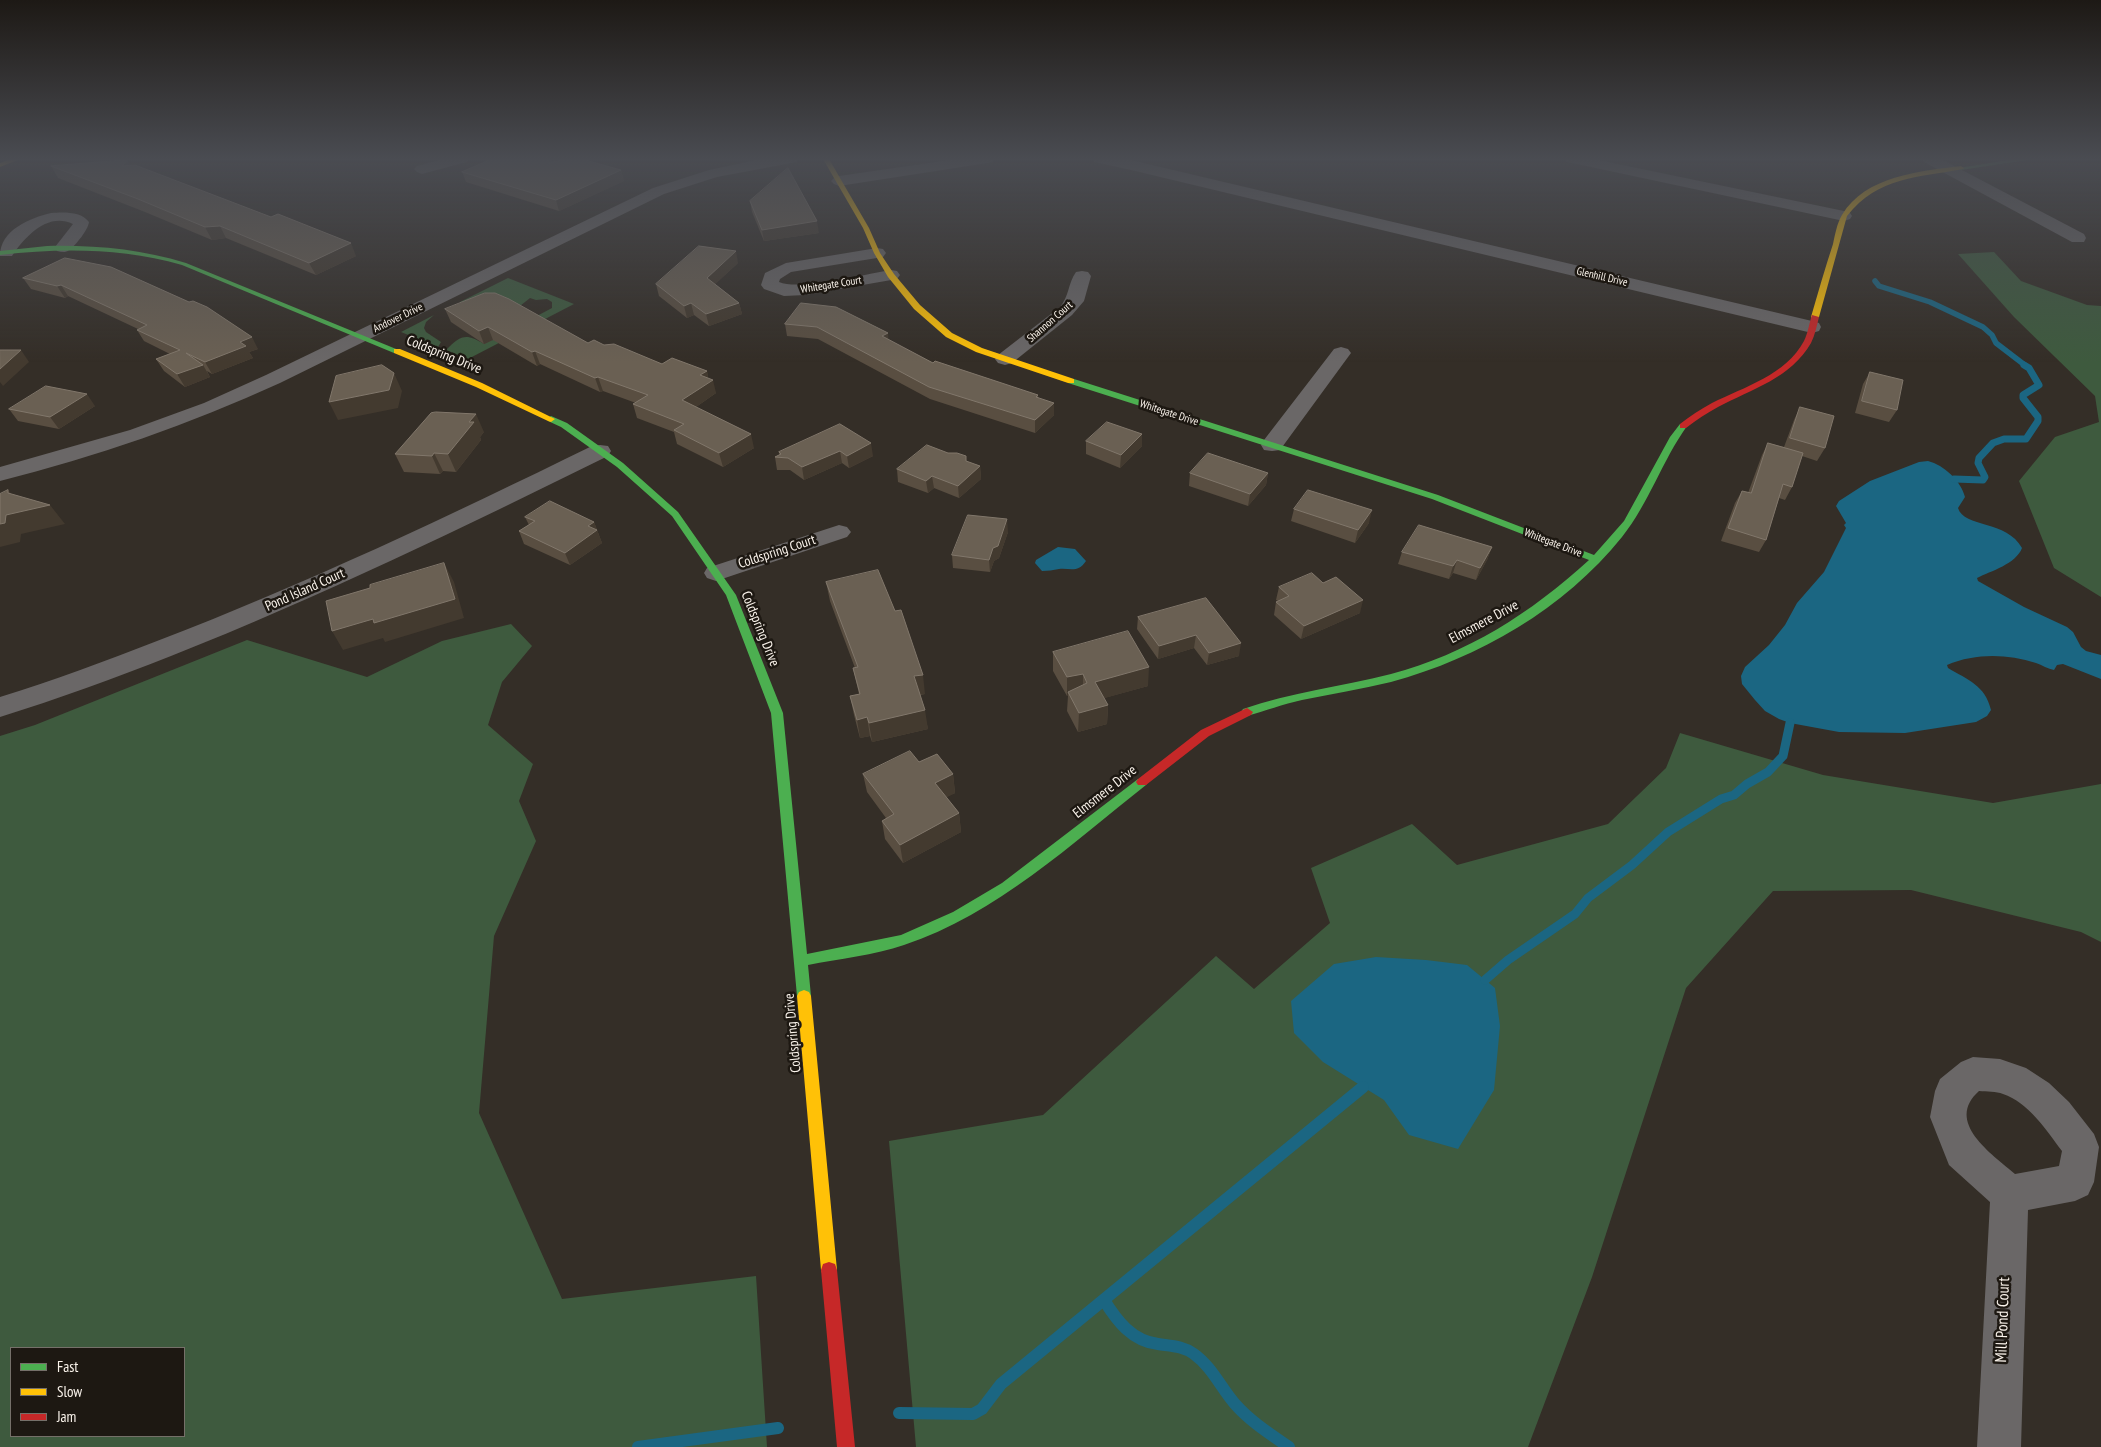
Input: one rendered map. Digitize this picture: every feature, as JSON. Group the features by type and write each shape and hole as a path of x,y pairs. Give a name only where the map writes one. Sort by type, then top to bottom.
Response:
{"street":[{"path":"3,253 21,232 30,227"},
{"path":"63,247 80,227"},
{"name":"Andover Drive","path":"0,474 137,434 211,407 274,379 585,227"},
{"name":"Whitegate Drive","path":"865,227 877,253 891,275 917,307 949,335 979,350 1436,497 1595,559"},
{"name":"Glenhill Drive","path":"1388,227 1812,327"},
{"name":"Elmsmere Drive","path":"801,961 902,940 958,916 1007,887 1204,733 1262,706 1392,678 1420,669 1478,645 1539,608 1595,559 1640,506 1673,440 1694,415 1716,401 1778,374 1796,359 1808,342 1841,227"},
{"path":"2056,227 2078,238"},
{"name":"Coldspring Drive","path":"3,253 63,247 113,248 155,254 184,264 479,385 564,426 620,465 675,514 731,595 777,713 846,1447"},
{"name":"Whitegate Court","path":"877,253 786,268 771,276 770,285 784,291 806,290 891,275"},
{"name":"Shannon Court","path":"1005,359 1066,311 1075,301 1082,276"},
{"path":"1272,445 1341,353"},
{"name":"Pond Island Court","path":"0,707 40,696 205,633 319,584 600,451"},
{"name":"Coldspring Court","path":"716,573 839,532"},
{"name":"Mill Pond Court","path":"1999,1447 2009,1194"}],"green space":[{"path":"1994,252 2021,281 2087,305 2101,306 2101,597 2054,568 2019,481 2055,437 2099,422 2095,396 2014,317 1958,254"},
{"path":"508,278 574,304 468,359 446,350 464,337 473,338 484,344 552,308 552,302 547,299 536,300 530,298 520,306 460,302"},
{"path":"434,315 426,322 424,328 426,332 441,342 438,347 401,332"},
{"path":"511,624 532,646 502,682 488,725 533,764 519,801 536,841 494,936 479,1113 562,1299 756,1276 767,1447 0,1447 0,736 35,725 247,640 367,677 442,641"},
{"path":"1680,733 1823,775 1993,803 2101,784 2101,942 2081,932 1911,890 1773,891 1686,988 1592,1277 1528,1447 916,1447 889,1141 1043,1115 1216,956 1254,989 1330,923 1311,868 1412,824 1457,865 1608,824 1666,768"}],"water":[{"path":"1928,461 1946,470 1960,485 1965,497 1958,508 1962,514 1968,519 2007,533 2022,548 2019,554 2009,563 1977,578 1978,581 2024,607 2067,627 2073,632 2081,647 2086,651 2101,655 2101,679 2063,664 2057,665 2054,670 2036,663 2014,658 1992,656 1958,661 1947,665 1948,668 1975,684 1985,695 1991,710 1987,716 1976,722 1905,733 1839,732 1790,723 1765,711 1742,684 1741,676 1745,667 1769,645 1785,625 1797,603 1824,572 1846,528 1844,525 1846,523 1836,506 1839,501 1870,481 1919,462"},
{"path":"1058,547 1075,549 1086,561 1077,569 1042,571 1035,563 1036,560"},
{"path":"1376,957 1467,965 1495,988 1500,1026 1494,1090 1458,1149 1409,1135 1384,1100 1323,1062 1294,1033 1291,1001 1334,964"}],"building":[{"path":"221,227 310,227 351,243 309,263"},
{"path":"761,227 783,227 762,230"},
{"path":"699,246 736,251 707,278 739,303 706,314 691,303 684,306 656,284"},
{"path":"65,258 111,267 189,302 193,301 207,307 252,337 240,342 246,346 205,362 186,353 203,365 177,374 156,359 180,350 137,330 147,325 61,285 57,286 23,278"},
{"path":"485,293 495,293 509,299 588,343 594,340 604,345 614,344 662,364 672,358 707,371 700,375 713,380 682,400 751,434 719,453 674,430 684,424 633,404 648,395 598,377 595,378 535,351 532,352 488,327 479,331 445,309"},
{"path":"801,303 836,307 888,333 882,336 933,363 935,361 1038,395 1036,397 1054,403 1035,420 929,387 817,327 785,324"},
{"path":"0,350 21,350 0,369"},
{"path":"382,365 394,373 389,390 329,402 336,376"},
{"path":"1870,372 1903,380 1897,410 1862,401"},
{"path":"46,386 87,394 50,417 9,409"},
{"path":"1800,407 1834,416 1825,448 1790,438"},
{"path":"431,413 476,414 469,422 474,422 448,454 434,453 432,456 395,454"},
{"path":"1107,422 1142,434 1121,455 1086,441"},
{"path":"840,424 871,443 847,456 840,451 802,467 788,458 775,457 781,454 779,452"},
{"path":"1768,443 1803,453 1792,487 1783,484 1766,540 1728,528 1742,491 1751,493"},
{"path":"927,445 948,453 966,456 966,461 980,466 958,486 932,476 926,481 897,469"},
{"path":"1208,453 1268,473 1250,494 1190,473"},
{"path":"8,490 8,493 50,505 6,515 5,523 0,524 0,494"},
{"path":"1308,490 1372,510 1358,530 1294,509"},
{"path":"550,501 594,522 588,526 597,530 565,553 519,531 535,521 525,517"},
{"path":"968,515 1007,519 998,546 993,548 989,560 952,555"},
{"path":"1419,525 1492,547 1480,568 1457,560 1453,566 1402,552"},
{"path":"444,563 455,599 374,623 373,619 332,631 326,601 370,588 370,585"},
{"path":"878,570 895,611 901,610 923,675 914,676 925,710 869,723 867,717 857,720 850,696 860,694 853,668 858,667 826,582"},
{"path":"1312,573 1323,583 1336,577 1363,600 1304,626 1276,602 1289,596 1279,587"},
{"path":"1206,598 1241,643 1209,653 1196,635 1159,646 1138,617"},
{"path":"1128,631 1149,667 1095,682 1108,705 1079,713 1068,692 1087,683 1083,674 1067,677 1053,652"},
{"path":"910,751 919,762 937,754 953,774 935,783 959,813 900,845 882,821 894,814 863,774"}],"waterway":[{"path":"1875,281 1879,286 1930,302 1983,327 1992,335 1996,343 2026,366"},
{"path":"1954,479 1983,480 1985,477 1978,463 1979,458 1993,443 2004,439 2026,439 2038,421 2038,417 2023,398 2023,395 2039,385 2029,368 2024,365"},
{"path":"1485,980 1508,960 1575,914 1588,898 1632,865 1668,832 1721,799 1734,795 1747,784 1768,772 1783,756 1790,723"},
{"path":"899,1413 973,1414 982,1409 1001,1384 1363,1087"},
{"path":"1104,1300 1126,1329 1140,1339 1181,1348 1194,1354 1206,1365 1241,1410 1289,1447"},
{"path":"638,1447 778,1428"}],"traffic: fast":[{"path":"0,253 23,250 93,248 161,257 184,264 397,351"},
{"path":"1071,381 1435,497 1595,559"},
{"path":"551,419 564,425 620,465 675,514 731,595 777,713 804,996"},
{"path":"1247,712 1282,701 1390,678 1423,668 1455,656 1515,624 1570,584 1618,536 1637,509 1665,452 1683,426"},
{"path":"801,961 902,940 958,916 1007,887 1142,782"}],"traffic: slow":[{"path":"865,227 877,253 891,275 917,307 949,335 979,350 1071,381"},
{"path":"1815,317 1841,227"},
{"path":"397,351 479,385 551,419"},
{"path":"804,996 829,1270"}],"traffic: jam":[{"path":"1683,426 1715,405 1766,381 1782,371 1796,358 1807,343 1815,317"},
{"path":"1142,782 1205,733 1247,712"},
{"path":"829,1270 846,1447"}]}
